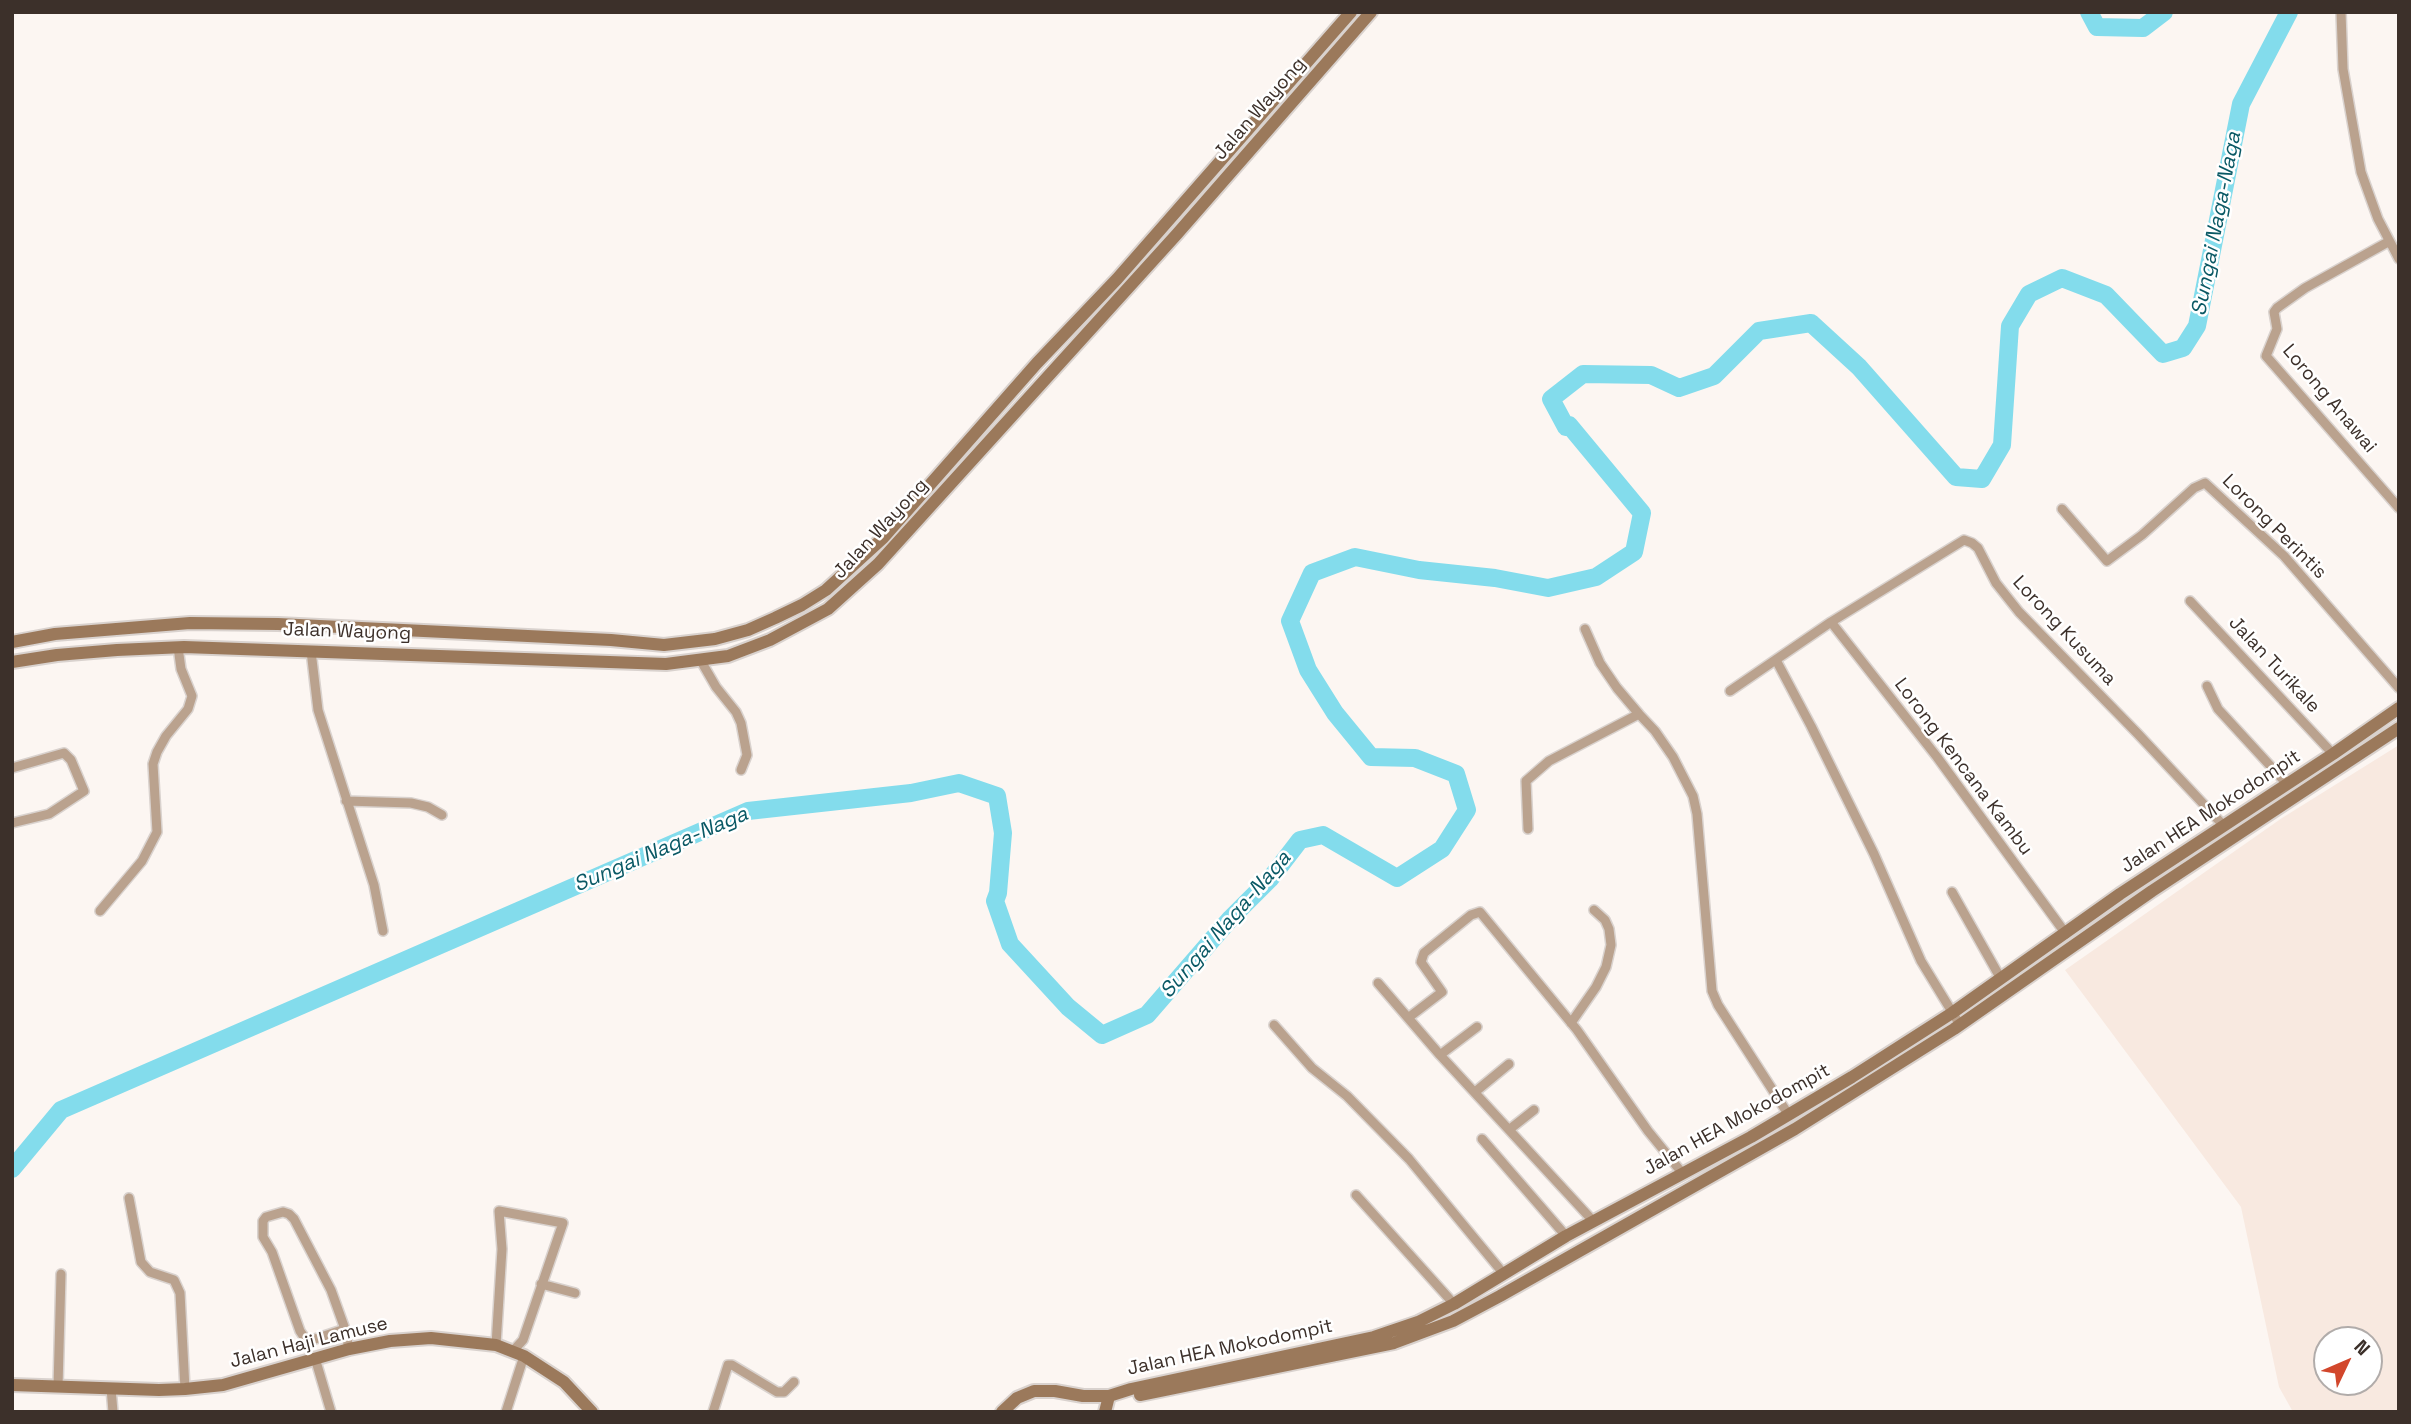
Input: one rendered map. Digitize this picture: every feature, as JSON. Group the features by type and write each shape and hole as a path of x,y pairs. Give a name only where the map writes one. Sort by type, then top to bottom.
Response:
{"street":[{"name":"Jalan Wayong","path":"12,642 55,634 190,623 278,624 611,640 664,645 716,639 748,630 802,606 826,590 883,538 1037,363 1117,279 1351,12"},
{"name":"Jalan Wayong","path":"12,662 57,655 178,647 650,664 701,661 728,656 770,640 828,609 878,564 1177,233 1371,12"},
{"path":"2341,12 2343,69 2359,160 2371,201 2388,242 2399,259"},
{"name":"Lorong Anawai","path":"2388,242 2305,288 2277,308 2274,312 2277,329 2266,356 2399,509"},
{"name":"Lorong Perintis","path":"2062,509 2102,559 2109,560 2142,535 2194,488 2206,484 2284,556 2399,688"},
{"name":"Lorong Kusuma","path":"1831,622 1957,542 1964,540 1972,543 1978,548 1996,583 2019,612 2224,826"},
{"name":"Jalan Turikale","path":"2190,601 2333,754"},
{"path":"1730,691 1831,622"},
{"name":"Lorong Kencana Kambu","path":"1831,622 1937,757 2066,934"},
{"path":"116,628 117,650"},
{"path":"1585,629 1606,671 1674,757 1693,796 1697,814 1712,991 1718,1005 1788,1114"},
{"path":"100,911 142,861 157,832 153,764 166,736 188,709 192,696 181,669 178,647"},
{"path":"311,651 318,710 374,885 383,931"},
{"path":"1776,660 1874,854 1921,961 1960,1025"},
{"path":"701,661 741,723 747,755 741,770"},
{"path":"2207,686 2218,709 2287,784"},
{"name":"Jalan HEA Mokodompit","path":"1109,1396 1374,1337 1418,1322 1454,1304 1566,1236 1751,1137 1852,1077 1952,1013 2399,708"},
{"path":"1528,830 1525,790 1530,776 1558,755 1639,714"},
{"name":"Jalan HEA Mokodompit","path":"1109,1396 1118,1400 1394,1343 1432,1330 1500,1296 1758,1149 1960,1025 2181,871 2399,727"},
{"path":"12,768 64,753 71,760 84,787 84,791 78,796 49,814 12,823"},
{"path":"346,801 411,803 428,807 442,815"},
{"path":"2173,860 2181,871"},
{"path":"1952,892 2001,979"},
{"path":"1571,1023 1596,987 1606,967 1611,945 1605,920 1594,910"},
{"path":"1408,1018 1442,992 1421,962 1424,953 1471,915 1480,912 1571,1023 1682,1174"},
{"path":"1378,984 1594,1222"},
{"path":"1274,1025 1312,1068 1347,1096 1409,1159 1503,1273"},
{"path":"1440,1055 1477,1027"},
{"path":"1475,1092 1508,1064"},
{"path":"1510,1129 1534,1110"},
{"path":"1751,1137 1758,1149"},
{"path":"1482,1139 1566,1236"},
{"path":"1667,1182 1675,1196"},
{"path":"1356,1195 1454,1304"},
{"path":"129,1198 141,1262 150,1272 174,1280 180,1293 185,1389"},
{"path":"496,1345 502,1249 499,1211 563,1223 518,1354 506,1412"},
{"path":"345,1329 315,1339 308,1340 304,1337 272,1252 263,1237 262,1227 266,1217 282,1212 294,1219 331,1290 345,1329 349,1349"},
{"path":"58,1387 61,1274"},
{"path":"541,1284 575,1293"},
{"name":"Jalan Haji Lamuse","path":"12,1385 185,1389 223,1385 349,1349 390,1341 431,1338 496,1345 518,1354 564,1382 592,1412"},
{"path":"315,1358 331,1412"},
{"path":"713,1412 728,1365 777,1392 784,1392 794,1382"},
{"path":"111,1388 113,1412"},
{"path":"1002,1412 1017,1398 1034,1391 1109,1396"},
{"path":"1105,1412 1109,1396"},
{"path":"1109,1396 1111,1412"}],"shaded area":[{"path":"2399,745 2399,1412 2293,1412 2279,1387 2241,1207 2065,970 2282,818"}],"waterway":[{"name":"Sungai Naga-Naga","path":"2089,12 2097,27 2143,28 2164,12"},
{"name":"Sungai Naga-Naga","path":"12,1169 61,1110 748,811 911,793 959,783 997,796 1003,833 995,901 1010,944 1068,1007 1102,1035 1147,1015 1231,918 1270,879 1300,840 1323,835 1397,878 1442,849 1467,810 1456,774 1415,758 1371,757 1335,713 1308,670 1290,621 1312,573 1355,557 1419,570 1495,578 1548,588 1596,577 1634,552 1642,513 1569,425 1566,427 1551,399 1583,374 1651,375 1679,388 1714,376 1759,331 1811,323 1859,367 1956,477 1982,479 2002,445 2010,326 2029,294 2062,278 2106,295 2163,354 2183,348 2197,326 2241,104 2289,12"}]}
